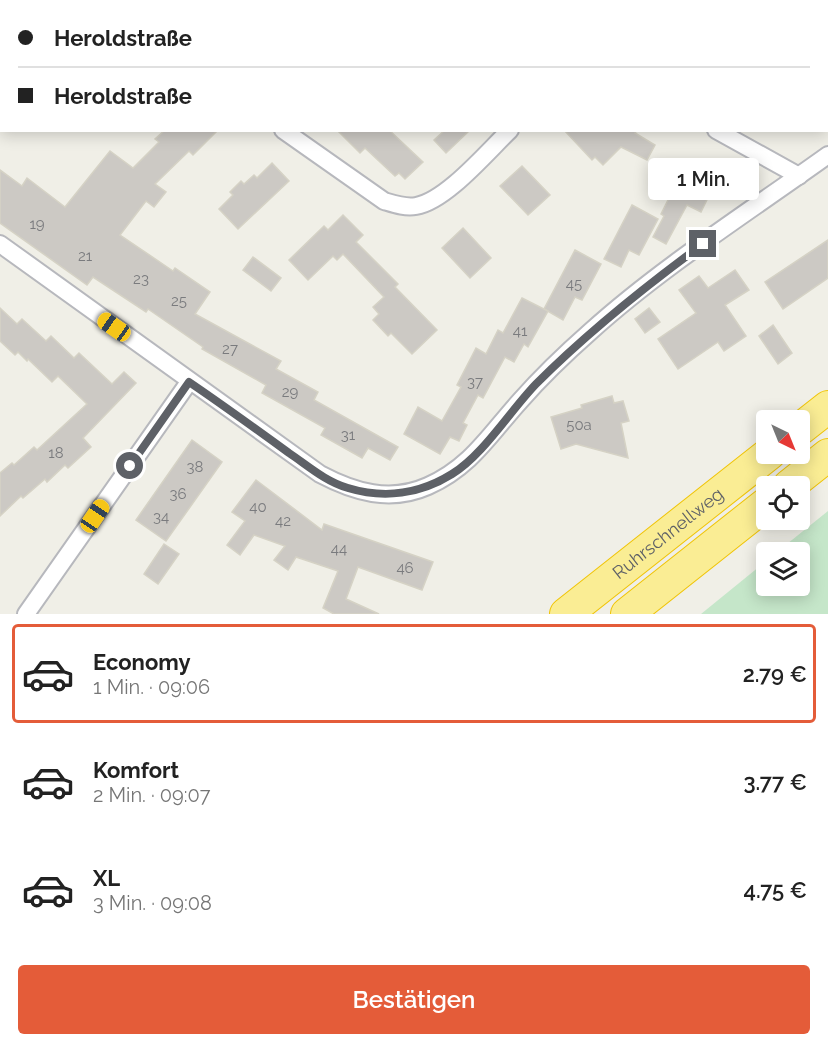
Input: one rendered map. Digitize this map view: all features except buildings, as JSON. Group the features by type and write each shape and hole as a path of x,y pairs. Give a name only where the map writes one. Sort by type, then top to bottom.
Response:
{"highway":[{"path":"810,421 828,407"},
{"path":"802,476 828,455"},
{"name":"Ruhrschnellweg","path":"566,614 756,464"},
{"path":"627,614 756,512"}],"street":[{"path":"286,132 384,201 415,206 443,194 508,132"},
{"path":"720,132 799,176"},
{"path":"0,244 320,474 345,487 368,494 392,495 426,488 453,473 475,455 520,401 607,317 663,273 828,155"},
{"path":"26,614 189,382"}],"green space":[{"path":"828,511 828,614 701,614 756,569 756,596 810,596 810,542 789,542 804,530 810,530 810,525"}],"route":[{"path":"130,466 189,382 320,474 345,487 368,494 392,495 426,488 453,473 475,455 520,401 591,331 615,310 703,244"}]}
